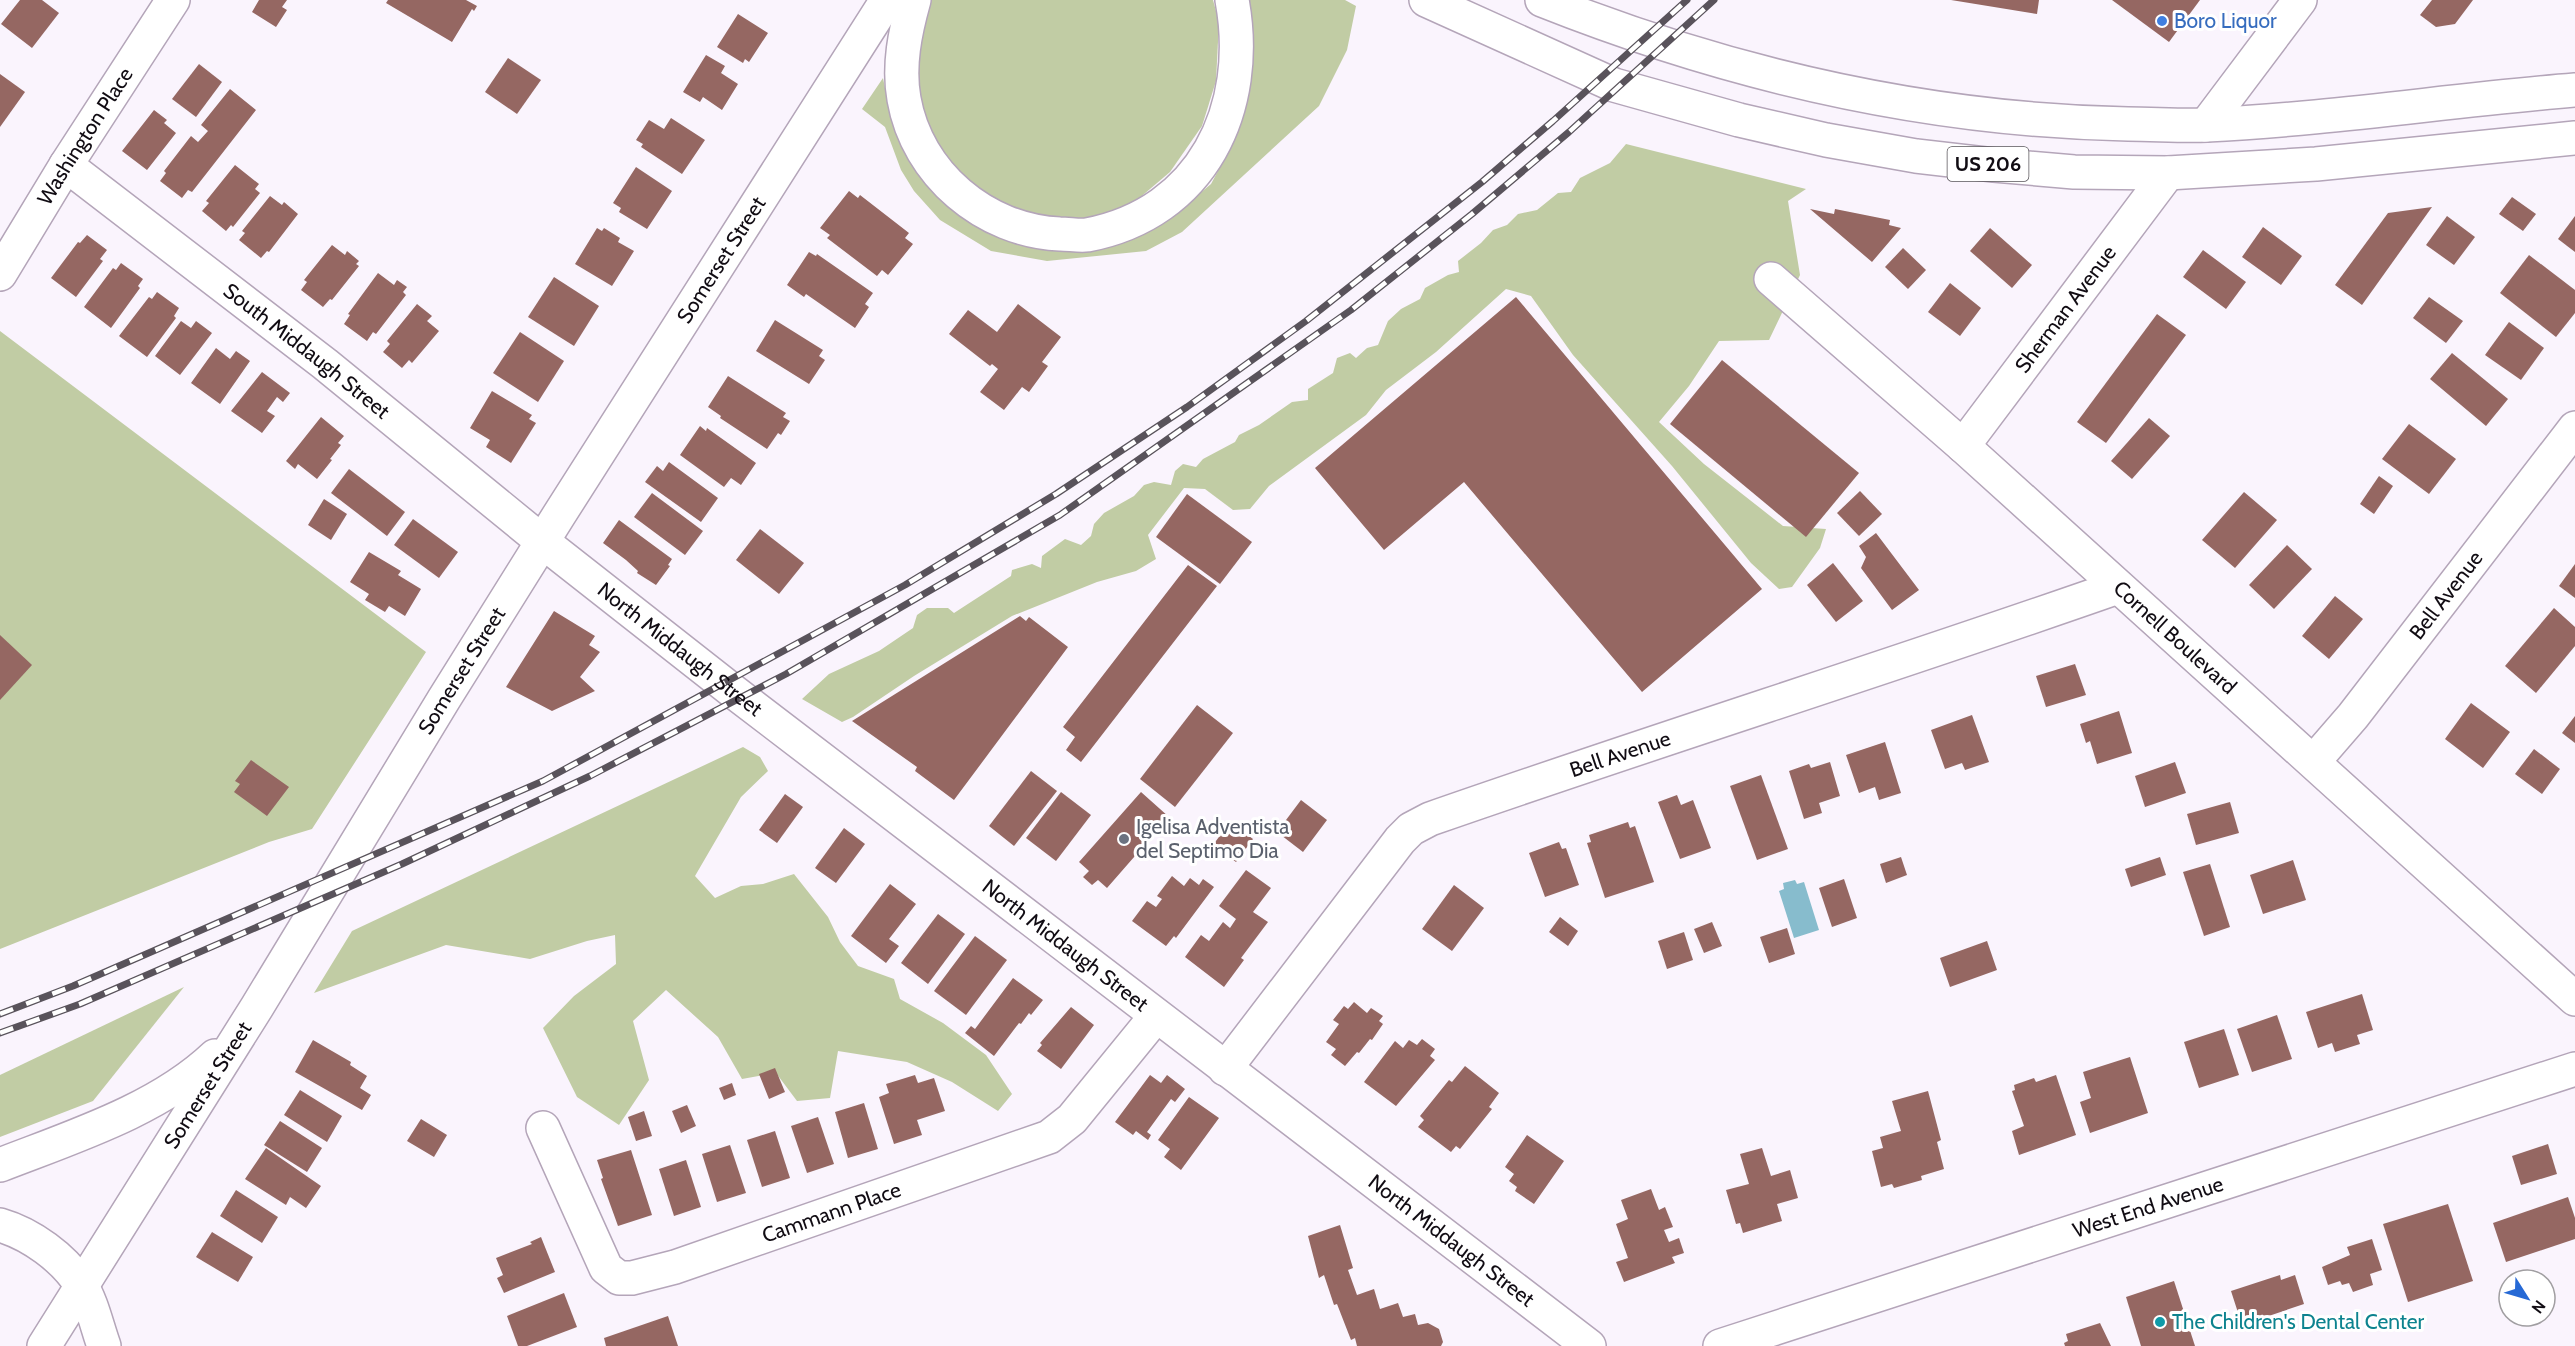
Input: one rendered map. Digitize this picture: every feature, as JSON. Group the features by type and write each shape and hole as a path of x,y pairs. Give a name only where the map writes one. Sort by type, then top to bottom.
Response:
{"main road":[{"name":"Washington Place","path":"0,274 66,165 173,0"},
{"name":"Somerset Street","path":"44,1346 543,542 887,0"},
{"path":"914,0 906,30 902,72 904,99 911,124 925,154 944,180 969,204 999,221 1024,230 1085,235 1118,226 1161,205 1190,180 1210,153 1225,122 1235,80 1237,38 1232,0"},
{"name":"US 206","path":"1426,0 1614,85 1739,120 1826,140 1916,156 2074,172 2168,173 2316,164 2575,138"},
{"name":"US 206","path":"1542,0 1656,43 1730,66 1893,102 2008,117 2080,123 2206,125 2575,90"},
{"path":"2206,125 2300,0"},
{"name":"South Middaugh Street","path":"66,165 325,364 543,542"},
{"name":"Sherman Avenue","path":"1963,446 2168,173"},
{"name":"Cornell Boulevard","path":"1771,279 1963,446 2575,999"},
{"name":"Bell Avenue","path":"2314,761 2353,716 2575,428"},
{"name":"North Middaugh Street","path":"543,542 734,692 1589,1346"},
{"name":"Bell Avenue","path":"1225,1069 1400,840 1411,829 1430,819 1579,767 1888,666 2118,587"},
{"name":"Cammann Place","path":"543,1128 606,1268 619,1278 632,1278 675,1267 1049,1137 1072,1119 1156,1016"},
{"path":"0,1165 93,1129 170,1090 200,1071 238,1035"},
{"name":"West End Avenue","path":"1720,1346 2575,1069"},
{"path":"0,1225 35,1241 58,1259 81,1286 104,1346"}],"green space":[{"path":"931,0 1213,0 1219,22 1216,81 1202,126 1170,172 1130,206 1080,220 1019,215 972,187 946,160 930,136 913,84 924,14"},
{"path":"1245,0 1345,0 1356,6 1347,50 1319,106 1182,232 1146,251 1047,261 991,251 940,220 914,191 901,170 885,127 862,109 883,78 889,108 904,146 932,190 965,219 998,236 1175,214 1211,184 1235,139 1248,77"},
{"path":"1626,144 1806,189 1788,201 1800,275 1769,340 1719,341 1689,386 1659,422 1704,464 1783,526 1826,529 1820,548 1792,587 1779,589 1751,563 1672,466 1573,355 1531,296 1506,289 1436,352 1386,390 1366,415 1269,486 1250,509 1233,510 1205,489 1184,488 1148,535 1156,559 1136,571 1097,582 1012,616 842,722 802,699 829,674 879,651 913,628 917,615 927,608 948,608 954,613 1011,576 1012,570 1032,564 1041,568 1042,556 1065,539 1081,545 1091,536 1094,524 1104,513 1134,496 1144,485 1154,482 1171,485 1175,471 1183,464 1196,467 1203,459 1235,442 1239,435 1259,425 1292,402 1308,400 1308,389 1333,373 1337,358 1350,353 1356,358 1367,348 1378,345 1388,321 1401,309 1420,299 1425,288 1448,275 1459,272 1458,261 1493,230 1507,225 1518,214 1537,210 1558,193 1571,192 1580,178 1610,163"},
{"path":"0,331 426,652 312,829 269,842 0,949"},
{"path":"743,747 760,757 768,771 741,797 695,876 715,898 741,886 763,884 794,874 828,917 840,942 858,966 894,979 900,999 943,1023 986,1055 1012,1094 998,1111 952,1082 907,1062 838,1051 830,1098 797,1101 776,1073 742,1079 718,1037 666,990 633,1021 649,1080 619,1125 577,1097 543,1028 574,996 616,964 615,935 587,941 530,959 446,945 314,993 352,931"},
{"path":"184,987 93,1101 0,1137 0,1075"}],"water":[{"path":"1795,880 1797,884 1804,882 1819,930 1794,938 1779,891 1784,889 1783,883"}],"building":[{"path":"20,0 42,0 59,13 32,48 1,24"},
{"path":"259,0 287,0 282,7 287,10 276,27 252,12"},
{"path":"388,0 466,0 477,6 474,11 472,9 452,42 386,3"},
{"path":"1951,0 2039,0 2037,14"},
{"name":"Boro Liquor","path":"2112,0 2200,0 2169,42"},
{"path":"2432,0 2473,0 2455,24 2436,27 2420,15"},
{"path":"738,14 768,33 749,62 745,59 743,63 717,47"},
{"path":"706,55 725,66 721,73 738,84 722,110 703,97 700,102 683,92"},
{"path":"508,58 541,80 517,114 485,92"},
{"path":"199,64 222,82 196,117 172,99"},
{"path":"0,74 25,92 0,127"},
{"path":"230,89 256,110 192,192 188,190 182,198 160,181 166,173 164,171 191,136 198,142 208,131 201,125"},
{"path":"154,110 167,120 164,123 176,133 147,170 122,151"},
{"path":"671,118 705,140 682,174 641,147 643,144 636,140 649,120 664,129"},
{"path":"235,165 259,184 255,189 260,193 233,227 231,225 226,231 202,211 209,203 206,201"},
{"path":"636,167 672,191 647,229 619,212 621,208 613,203"},
{"path":"849,191 858,198 860,195 909,233 905,238 913,244 888,275 882,270 877,276 827,238 830,235 820,228"},
{"path":"270,196 282,205 284,202 298,214 269,252 267,251 261,258 239,240 245,233 242,231"},
{"path":"2512,197 2536,214 2523,231 2499,214"},
{"path":"2432,207 2362,305 2335,285 2388,213"},
{"path":"1810,209 1834,214 1835,209 1890,220 1889,225 1901,228 1872,262"},
{"path":"2447,216 2475,237 2454,265 2426,245"},
{"path":"2575,216 2575,252 2558,239"},
{"path":"2263,227 2302,256 2281,285 2242,257"},
{"path":"597,228 602,231 604,228 620,238 618,242 634,251 612,286 575,264"},
{"path":"1990,228 2032,265 2012,288 1970,251"},
{"path":"87,235 107,250 100,259 103,261 76,297 51,278 78,242 80,243"},
{"path":"332,245 345,255 347,251 359,261 356,264 359,266 332,300 330,299 323,307 301,290 307,282 304,280"},
{"path":"1903,248 1926,270 1908,289 1885,267"},
{"path":"2203,250 2246,282 2226,309 2183,277"},
{"path":"809,252 816,256 817,254 873,293 865,304 869,307 855,328 806,294 804,297 787,285"},
{"path":"2529,255 2575,290 2575,313 2556,337 2500,293"},
{"path":"121,263 143,279 138,286 140,288 111,328 84,307 113,268 116,270"},
{"path":"378,273 394,285 397,280 407,287 403,292 406,295 376,334 373,332 367,341 344,324 350,315 348,314"},
{"path":"554,277 599,306 574,346 528,317"},
{"path":"1950,283 1981,308 1960,336 1928,312"},
{"path":"157,292 179,308 174,316 176,318 147,357 119,336 149,297 152,299"},
{"path":"1516,297 1762,589 1642,692 1464,482 1384,550 1315,468"},
{"path":"2429,297 2463,321 2446,343 2413,318"},
{"path":"417,304 432,316 427,321 439,331 412,363 409,360 402,368 383,352 390,344 387,341"},
{"path":"1018,304 1061,337 1042,362 1048,366 1029,392 1022,387 1004,410 980,392 998,369 992,364 990,366 949,334 968,310 997,332"},
{"path":"2157,314 2186,335 2106,443 2077,422"},
{"path":"775,320 823,350 819,356 825,360 809,384 756,351"},
{"path":"181,321 191,328 196,321 212,333 180,375 155,356"},
{"path":"2509,322 2544,348 2521,380 2485,355"},
{"path":"520,332 564,361 538,402 493,373"},
{"path":"216,348 230,359 236,351 250,361 220,404 191,383"},
{"path":"2452,353 2508,399 2486,426 2430,379"},
{"path":"1722,360 1859,473 1806,537 1670,424"},
{"path":"262,372 290,393 283,402 277,397 267,411 275,416 262,433 231,411"},
{"path":"728,376 786,413 783,417 790,421 781,435 778,433 767,449 720,418 721,416 708,407"},
{"path":"492,391 532,415 529,419 536,423 511,463 486,447 490,440 470,428"},
{"path":"321,417 344,436 338,443 341,445 330,459 332,460 317,479 298,464 295,469 286,461"},
{"path":"2149,418 2170,436 2132,479 2111,461"},
{"path":"2409,424 2456,459 2429,494 2382,459"},
{"path":"700,426 706,431 707,428 756,463 741,485 731,478 724,487 680,455"},
{"path":"669,462 718,498 701,522 645,482 657,466 663,471"},
{"path":"349,469 405,512 387,536 331,493"},
{"path":"2379,476 2393,486 2374,514 2360,504"},
{"path":"1860,491 1882,514 1859,536 1837,513"},
{"path":"2244,492 2277,520 2235,568 2202,540"},
{"path":"652,493 703,531 685,555 634,517"},
{"path":"1187,494 1252,542 1220,584 1156,537"},
{"path":"324,499 347,514 331,540 308,525"},
{"path":"413,519 458,552 439,578 394,545"},
{"path":"619,520 672,559 668,565 670,566 656,585 637,573 638,571 626,560 603,543"},
{"path":"760,529 804,563 779,594 736,560"},
{"path":"1876,533 1919,590 1892,610 1861,568 1866,557 1859,546"},
{"path":"2287,545 2312,569 2274,609 2249,585"},
{"path":"369,552 401,571 398,575 421,589 405,616 389,606 385,612 365,600 369,594 350,582"},
{"path":"1833,563 1863,601 1836,622 1807,585"},
{"path":"2575,564 2575,598 2559,586"},
{"path":"1188,565 1217,586 1081,762 1066,750 1075,737 1063,727"},
{"path":"2335,596 2363,619 2329,659 2302,636"},
{"path":"2554,608 2575,627 2575,646 2536,693 2505,666"},
{"path":"554,611 595,636 589,645 600,652 580,677 595,691 552,711 506,687"},
{"path":"1020,616 1026,621 1029,617 1068,647 954,800 915,771 917,767 852,721"},
{"path":"0,635 32,665 0,700"},
{"path":"2075,664 2086,695 2046,707 2036,676"},
{"path":"2471,703 2510,732 2483,768 2445,739"},
{"path":"1197,705 1233,733 1175,807 1140,779"},
{"path":"2119,711 2132,753 2097,764 2090,741 2086,743 2080,724"},
{"path":"1972,715 1989,762 1965,770 1962,763 1945,769 1931,730"},
{"path":"2575,716 2575,743 2562,733"},
{"path":"1885,742 1901,793 1879,800 1875,787 1859,793 1846,755"},
{"path":"2534,749 2560,769 2542,794 2515,774"},
{"path":"251,760 289,787 267,816 234,792 240,784 235,781"},
{"path":"1830,762 1840,796 1819,803 1822,813 1804,819 1789,771 1809,764 1811,768"},
{"path":"2175,762 2186,793 2145,807 2135,776"},
{"path":"1031,771 1057,791 1014,846 989,826"},
{"path":"1761,775 1788,849 1757,860 1730,786"},
{"path":"1061,792 1091,815 1056,861 1026,838"},
{"name":"Igelisa Adventista del Septimo Dia","path":"1141,792 1169,817 1107,888 1098,880 1092,885 1083,877 1089,871 1079,862"},
{"path":"785,794 803,807 777,843 759,830"},
{"path":"1677,795 1681,805 1693,800 1711,848 1680,859 1658,802"},
{"path":"1301,800 1327,820 1303,852 1277,832"},
{"path":"2230,802 2239,833 2196,845 2187,814"},
{"path":"1230,822 1253,839 1236,862 1213,845"},
{"path":"1628,822 1630,828 1635,826 1654,882 1605,898 1587,843 1591,842 1589,835"},
{"path":"844,828 865,844 836,883 815,868"},
{"path":"1559,842 1562,849 1566,848 1579,885 1545,897 1529,853"},
{"path":"1901,857 1907,875 1886,883 1880,864"},
{"path":"2160,857 2166,875 2131,887 2125,869"},
{"path":"2293,860 2306,900 2263,914 2250,875"},
{"path":"2210,864 2230,927 2204,936 2183,872"},
{"path":"1246,870 1271,888 1253,912 1268,922 1241,958 1244,960 1224,987 1185,957 1201,935 1209,941 1223,922 1230,928 1236,919 1219,906"},
{"path":"1172,876 1184,886 1190,878 1199,885 1203,879 1214,887 1176,938 1174,936 1166,946 1132,921 1147,901 1156,907 1162,899 1157,896"},
{"path":"1844,879 1857,918 1832,927 1819,888"},
{"path":"890,884 916,904 889,939 899,946 886,963 851,936"},
{"path":"1454,885 1484,908 1452,951 1422,929"},
{"path":"938,914 965,934 928,984 901,963"},
{"path":"1560,917 1578,931 1568,946 1549,932"},
{"path":"1712,922 1722,946 1704,953 1694,929"},
{"path":"1787,928 1795,954 1769,963 1760,937"},
{"path":"1684,932 1693,960 1667,969 1658,941"},
{"path":"975,936 1007,960 966,1015 934,991"},
{"path":"1987,941 1997,970 1950,987 1940,958"},
{"path":"1013,978 1043,1000 1031,1015 1029,1013 1021,1024 1019,1023 994,1056 965,1033 971,1026 975,1029"},
{"path":"2362,994 2373,1030 2357,1035 2360,1044 2335,1052 2332,1043 2318,1048 2306,1012"},
{"path":"1354,1002 1367,1013 1371,1008 1383,1016 1379,1021 1383,1024 1372,1040 1370,1039 1345,1066 1331,1055 1336,1049 1326,1042 1339,1024 1333,1020 1344,1006 1348,1009"},
{"path":"1071,1007 1094,1025 1061,1069 1037,1051 1042,1045 1040,1043"},
{"path":"2277,1015 2292,1059 2252,1072 2237,1029"},
{"path":"2224,1029 2239,1075 2199,1088 2184,1042"},
{"path":"1422,1039 1435,1049 1430,1056 1435,1060 1396,1106 1364,1082 1395,1041 1403,1048 1409,1040 1417,1045"},
{"path":"313,1040 351,1062 350,1065 367,1076 360,1088 371,1095 362,1110 295,1072"},
{"path":"2130,1057 2148,1113 2090,1133 2080,1102 2091,1098 2083,1072"},
{"path":"1465,1066 1499,1093 1489,1107 1492,1109 1460,1149 1456,1146 1451,1152 1418,1127 1424,1120 1420,1116 1449,1080 1452,1082"},
{"path":"775,1068 785,1092 769,1099 759,1074"},
{"path":"915,1075 918,1083 934,1078 945,1111 917,1120 922,1135 894,1144 879,1097 889,1093 886,1084"},
{"path":"1150,1075 1161,1083 1167,1075 1185,1089 1175,1102 1171,1099 1147,1132 1151,1135 1148,1140 1136,1131 1133,1135 1115,1122"},
{"path":"2056,1075 2076,1135 2019,1155 2012,1131 2024,1126 2012,1091 2015,1090 2014,1085 2034,1078 2036,1082"},
{"path":"732,1083 736,1095 724,1100 719,1088"},
{"path":"300,1090 342,1116 327,1142 284,1115"},
{"path":"1928,1091 1941,1140 1937,1142 1944,1169 1921,1176 1922,1180 1894,1188 1892,1184 1881,1187 1872,1151 1883,1148 1880,1137 1901,1131 1892,1101"},
{"path":"1189,1097 1219,1118 1181,1170 1164,1157 1170,1149 1158,1140"},
{"path":"864,1103 878,1149 848,1158 835,1112"},
{"path":"687,1105 696,1126 681,1133 672,1111"},
{"path":"644,1111 652,1136 636,1141 628,1117"},
{"path":"818,1117 834,1164 807,1173 791,1126"},
{"path":"421,1119 447,1135 434,1157 407,1141"},
{"path":"280,1121 322,1148 307,1172 264,1145"},
{"path":"775,1131 790,1178 762,1187 747,1140"},
{"path":"1527,1135 1564,1161 1534,1204 1515,1191 1517,1187 1509,1181 1514,1174 1505,1167"},
{"path":"2548,1144 2557,1174 2521,1185 2512,1156"},
{"path":"730,1145 746,1193 717,1202 702,1154"},
{"path":"266,1148 321,1186 306,1208 290,1197 286,1205 245,1179"},
{"path":"1762,1148 1771,1176 1790,1170 1798,1198 1777,1204 1782,1221 1743,1233 1740,1223 1736,1224 1726,1190 1749,1184 1740,1154"},
{"path":"631,1150 652,1215 618,1226 601,1179 603,1178 597,1160"},
{"path":"686,1160 701,1207 674,1216 659,1169"},
{"path":"1651,1189 1659,1210 1665,1207 1673,1227 1664,1230 1669,1242 1679,1238 1684,1253 1672,1257 1675,1263 1624,1282 1616,1262 1628,1258 1616,1224 1628,1219 1621,1200"},
{"path":"236,1190 278,1217 262,1243 220,1216"},
{"path":"2568,1197 2575,1218 2575,1239 2506,1262 2493,1223"},
{"path":"2448,1204 2473,1281 2408,1302 2383,1224"},
{"path":"1340,1225 1353,1268 1348,1270 1357,1295 1374,1289 1380,1309 1398,1303 1403,1317 1415,1314 1418,1325 1428,1323 1439,1329 1443,1342 1441,1346 1357,1346 1355,1338 1351,1340 1337,1304 1334,1305 1324,1275 1319,1278 1308,1236"},
{"path":"212,1232 253,1257 238,1282 196,1257"},
{"path":"541,1237 555,1272 504,1293 497,1278 503,1275 496,1258 532,1244 530,1242"},
{"path":"2372,1239 2382,1270 2370,1274 2373,1285 2353,1292 2349,1283 2342,1285 2340,1281 2328,1285 2322,1267 2350,1255 2347,1247"},
{"path":"2280,1275 2281,1280 2295,1275 2304,1304 2242,1325 2231,1291"},
{"name":"The Children's Dental Center","path":"2174,1281 2195,1346 2141,1346 2126,1297"},
{"path":"564,1293 577,1327 527,1346 518,1346 507,1316"},
{"path":"668,1316 678,1346 606,1346 604,1338"},
{"path":"2100,1323 2111,1346 2065,1346 2064,1343 2068,1341 2066,1334"}],"railway":[{"path":"0,1014 73,986 543,781 905,585 1056,494 1187,407 1306,321 1482,182 1687,0"},
{"path":"0,1033 80,1004 402,864 590,776 786,674 1060,515 1351,310 1472,214 1569,132 1714,0"}],"place":[{"name":"Boro Liquor","path":"2162,21"},
{"name":"Igelisa Adventista del Septimo Dia","path":"1124,839"},
{"name":"The Children's Dental Center","path":"2160,1322"}]}
